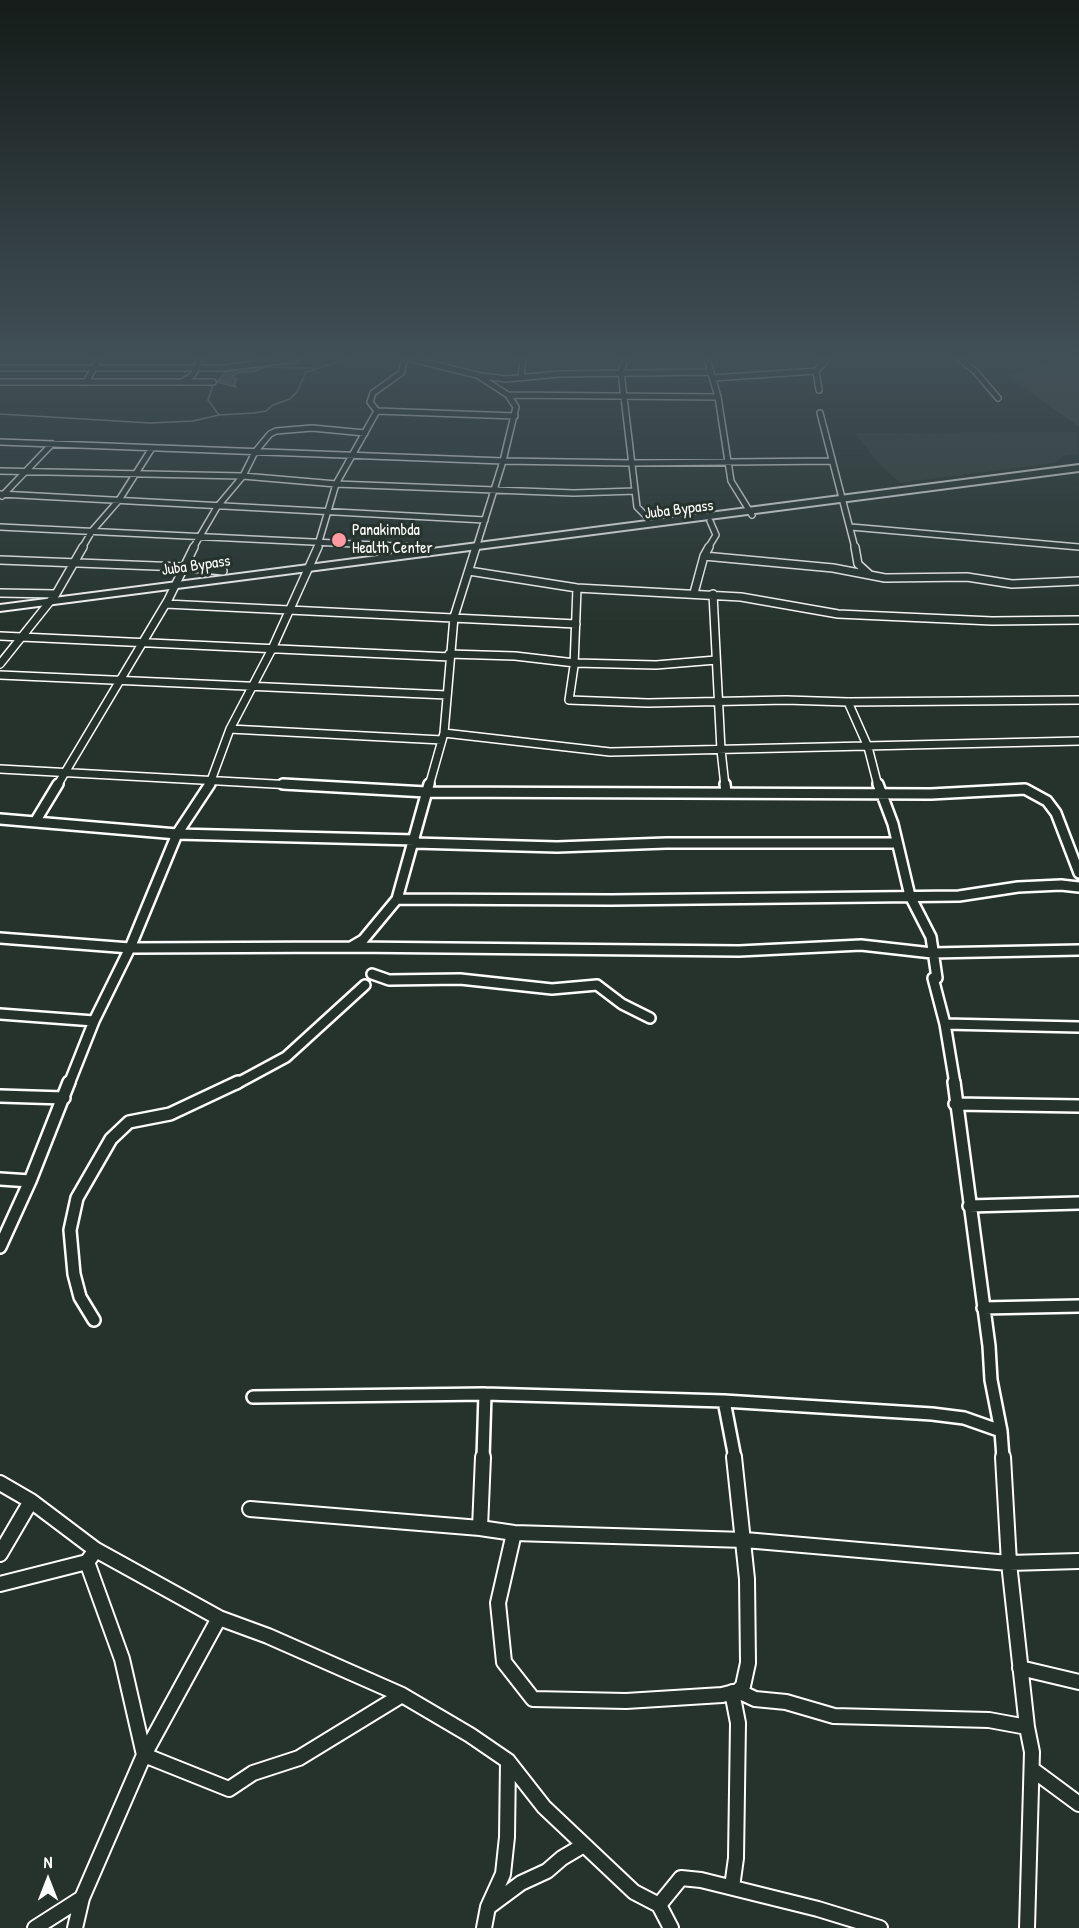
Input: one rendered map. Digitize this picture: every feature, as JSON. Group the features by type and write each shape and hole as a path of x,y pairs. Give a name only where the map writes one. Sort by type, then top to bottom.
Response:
{"main road":[{"name":"Juba Bypass","path":"0,608 174,588 1079,468"},
{"name":"Juba Bypass","path":"475,548 710,521 750,513"},
{"name":"Juba Bypass","path":"0,614 51,601"}],"street":[{"path":"1,495 47,449"},
{"path":"0,664 51,601 75,564 92,531 119,500 151,449"},
{"path":"177,449 503,461 631,463 727,460 832,461"},
{"path":"35,822 166,604 182,567 199,537 217,507 243,476 258,449"},
{"path":"0,1247 30,1180 94,1021 130,948 177,834 212,782 230,729 272,649 309,569 320,542 336,483 356,449"},
{"path":"351,947 363,940 397,899 415,842 426,792 443,737 454,617 506,449"},
{"path":"629,449 638,507 645,515"},
{"path":"725,449 731,481 750,513"},
{"path":"829,449 851,527 858,564 872,576"},
{"path":"0,471 243,476 336,483 574,493 635,491"},
{"path":"1,495 485,520"},
{"path":"694,593 704,556 716,535 710,521"},
{"path":"0,526 417,547"},
{"path":"851,527 1079,547"},
{"path":"704,556 833,568 872,576 914,579 967,577 1012,584 1079,581"},
{"path":"0,560 182,567 223,571"},
{"path":"469,571 577,588 713,594 838,614 992,621 1079,620"},
{"path":"577,588 575,663 569,700 648,703 786,700 848,702 1079,700"},
{"path":"0,593 51,601"},
{"path":"713,594 721,750 726,792"},
{"path":"166,604 576,624"},
{"path":"0,636 144,641 272,649 515,656 575,663 656,665 716,660"},
{"path":"0,675 447,695"},
{"path":"848,702 868,747 880,793 893,824 910,896 931,937 937,978 933,978 945,1024 991,1380 1000,1431 1009,1563 1027,1727 1032,1752 1027,1928"},
{"path":"230,729 443,737 610,752 1079,741"},
{"path":"0,769 426,792 931,794 1005,789 1034,792 1047,801 1056,813 1079,873"},
{"path":"0,819 177,834 557,847 666,843 897,843"},
{"path":"397,899 611,900 959,896 1018,887 1061,885 1079,887"},
{"path":"0,938 130,948 351,947 739,951 861,945 932,953 1079,950"},
{"path":"372,974 389,980 460,979 552,989 593,985 602,987 622,1004 650,1018"},
{"path":"94,1320 80,1297 74,1274 70,1230 77,1198 111,1139 129,1122 170,1114 226,1089 286,1057 365,985"},
{"path":"0,1014 94,1021"},
{"path":"945,1024 1079,1027"},
{"path":"0,1096 64,1098"},
{"path":"955,1104 1079,1106"},
{"path":"0,1179 30,1180"},
{"path":"969,1206 1079,1203"},
{"path":"983,1308 1079,1306"},
{"path":"253,1397 485,1394 724,1401 932,1414 964,1418 1000,1431"},
{"path":"480,1528 485,1394"},
{"path":"514,1533 498,1603 504,1662 533,1699 626,1701 722,1695 735,1692 743,1686 749,1652 745,1540 737,1471 724,1401"},
{"path":"0,1483 31,1501 96,1550 219,1618 268,1636 402,1695 470,1735 508,1761 544,1807 634,1892 659,1905 671,1928"},
{"path":"0,1554 31,1501"},
{"path":"250,1509 480,1528 514,1533 745,1540 1009,1563 1079,1561"},
{"path":"0,1584 87,1562 96,1550"},
{"path":"87,1562 122,1659 144,1755"},
{"path":"75,1928 82,1898 144,1755 219,1618"},
{"path":"1020,1668 1079,1682"},
{"path":"735,1692 755,1699 786,1702 834,1716 989,1720 1027,1727"},
{"path":"732,1887 736,1858 738,1775 738,1723 735,1692"},
{"path":"144,1755 229,1789 253,1773 299,1758 402,1695"},
{"path":"484,1928 488,1907 503,1874 507,1837 508,1761"},
{"path":"1033,1770 1079,1804"},
{"path":"488,1907 521,1883 547,1871 562,1858 584,1845"},
{"path":"659,1905 681,1878 732,1887 880,1928"},
{"path":"34,1928 82,1898"}],"shaded area":[{"path":"867,449 1079,449 1079,454 1063,456 1055,463 900,483 878,463"}],"place":[{"name":"Panakimbda Health Center","path":"339,540"}]}
